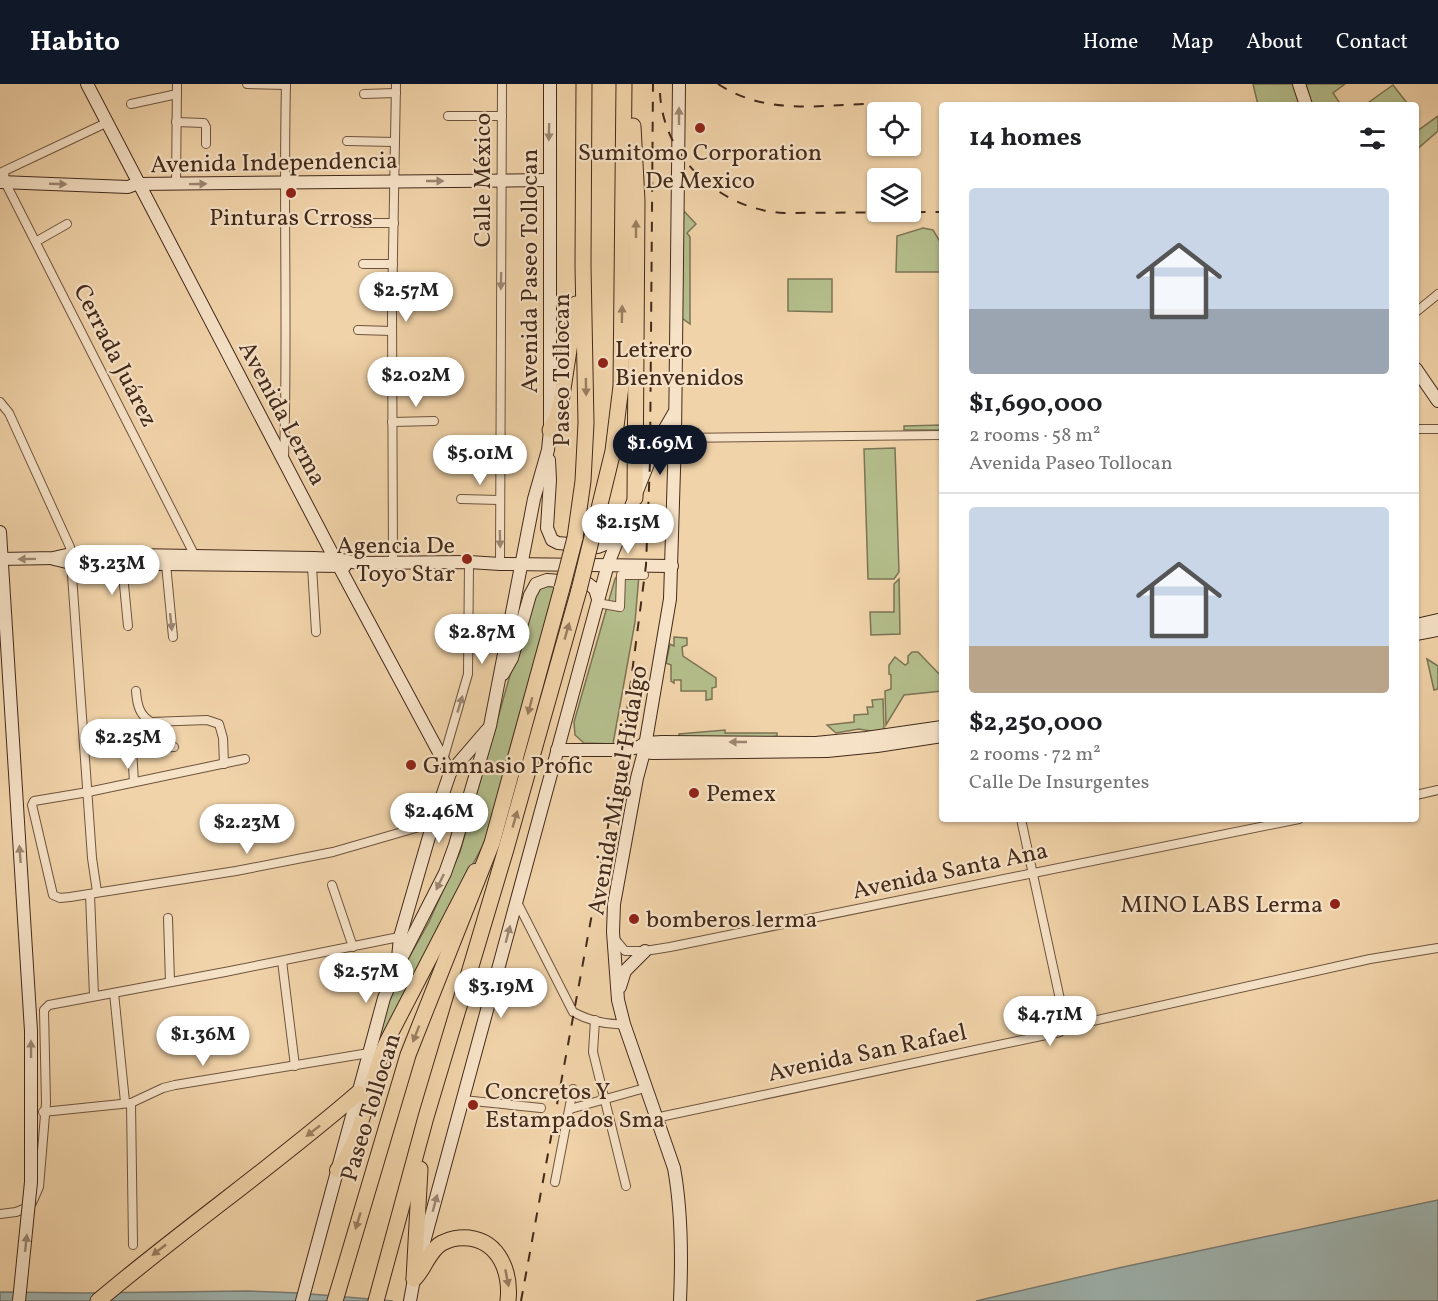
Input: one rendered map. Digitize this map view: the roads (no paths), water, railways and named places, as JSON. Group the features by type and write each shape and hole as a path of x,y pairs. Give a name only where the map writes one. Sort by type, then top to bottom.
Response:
{"highway":[{"name":"Paseo Tollocan","path":"337,1294 408,1055 492,843 575,538 583,481 586,423 583,266 585,84"},
{"path":"377,1295 426,1117 506,849 579,590 613,451 621,386 624,84"},
{"path":"630,84 637,201 635,498"},
{"path":"550,430 561,402 583,266"},
{"path":"98,1301 358,1093"},
{"path":"412,1292 418,1234 418,1182 426,1117"},
{"path":"412,1292 434,1250 449,1240 462,1238 488,1245 499,1255 507,1274 508,1301"}],"main road":[{"name":"Avenida Lerma","path":"87,84 103,125 284,459 450,773"},
{"name":"Avenida Paseo Tollocan","path":"302,1301 384,998 445,873 490,726 534,499 548,450 550,430 550,84"},
{"path":"71,559 195,556 338,563 469,562 672,566 679,84"},
{"path":"1299,84 1304,102"},
{"name":"Avenida Independencia","path":"2,177 135,185 549,180"},
{"path":"1419,373 1438,401"},
{"path":"412,1292 608,564 656,444 674,412"},
{"path":"548,450 550,480 547,528 549,537 558,543 594,547 607,544 619,535"},
{"path":"0,532 31,1031 32,1182 19,1301"},
{"path":"1,559 53,558 122,564 138,559 166,564 312,567 338,563"},
{"name":"Avenida Miguel Hidalgo","path":"672,566 669,613 616,882 614,938 618,1000 624,1024 674,1168 678,1192 682,1261 680,1301"},
{"path":"498,680 512,658 530,595 536,584 547,580 587,583 595,590 598,601"},
{"path":"1419,624 1438,620"},
{"path":"1419,633 1438,630"},
{"path":"398,966 400,937 450,773 490,726"},
{"path":"557,750 816,743 939,727"},
{"path":"643,747 827,752 939,736"},
{"path":"337,1170 354,1144 383,1048 461,896 492,843"},
{"path":"618,1000 625,971 645,951"}],"street":[{"path":"176,184 177,84"},
{"path":"247,84 286,85 284,459"},
{"name":"Calle México","path":"500,564 502,84"},
{"path":"364,94 396,89 393,264 393,563"},
{"path":"131,104 177,94"},
{"path":"448,116 502,116"},
{"path":"176,122 204,123 206,144"},
{"path":"2,177 103,125"},
{"path":"347,141 395,142"},
{"name":"Cerrada Juárez","path":"2,177 195,556"},
{"path":"354,223 394,223"},
{"path":"36,241 67,224"},
{"path":"363,264 393,264"},
{"path":"1419,310 1438,294"},
{"path":"358,330 393,331"},
{"path":"0,402 14,423 69,542 92,858 94,996"},
{"path":"392,422 434,421"},
{"path":"1419,429 1438,429"},
{"path":"675,438 939,435"},
{"path":"461,499 499,500"},
{"path":"443,760 468,674 469,562"},
{"path":"122,564 128,626"},
{"path":"166,564 173,638"},
{"path":"312,567 316,632"},
{"path":"598,601 620,607 621,574 644,576"},
{"path":"136,691 138,707 144,718 151,722 212,721 219,724 223,738 224,764"},
{"path":"134,782 132,750 174,747"},
{"path":"245,759 88,792 37,799 32,805 53,895 60,898 236,871 323,854 433,823"},
{"path":"1419,794 1438,790"},
{"path":"1022,822 1066,1027"},
{"name":"Avenida Santa Ana","path":"614,938 625,951 645,951 1284,822"},
{"path":"332,885 353,947"},
{"path":"517,902 573,1012 615,1025 624,1024"},
{"path":"168,918 170,982"},
{"path":"0,1214 26,1208 36,1196 42,1165 45,1103 44,1010 49,1005 282,961 415,933"},
{"name":"Avenida San Rafael","path":"655,1118 1060,1032 1066,1027 1370,959 1438,948"},
{"path":"282,961 295,1066"},
{"path":"114,993 128,1103 133,1245"},
{"path":"595,1020 593,1052 626,1186"},
{"path":"44,1112 128,1103 175,1085 369,1053"},
{"path":"570,1109 645,1088"},
{"path":"555,1182 573,1089"},
{"path":"463,1100 541,1108"}],"water":[{"path":"1438,1200 1438,1301 976,1301 1123,1267"},
{"path":"247,1291 393,1301 0,1301 0,1292"}],"railway":[{"path":"521,1301 622,750 646,565 650,462 653,84"},
{"path":"718,84 735,94 771,104 789,106 866,104"},
{"path":"660,93 664,117 672,139 684,159 718,191 738,202 761,210 784,213 939,212"}],"place":[{"name":"Sumitomo Corporation De Mexico","path":"700,128"},
{"name":"Pinturas Crross","path":"291,193"},
{"name":"Letrero Bienvenidos","path":"603,363"},
{"name":"Agencia De Toyo Star","path":"467,559"},
{"name":"Gimnasio Profic","path":"411,765"},
{"name":"Pemex","path":"694,793"},
{"name":"MINO LABS Lerma","path":"1335,904"},
{"name":"bomberos lerma","path":"634,919"},
{"name":"Concretos Y Estampados Sma","path":"473,1105"}]}
